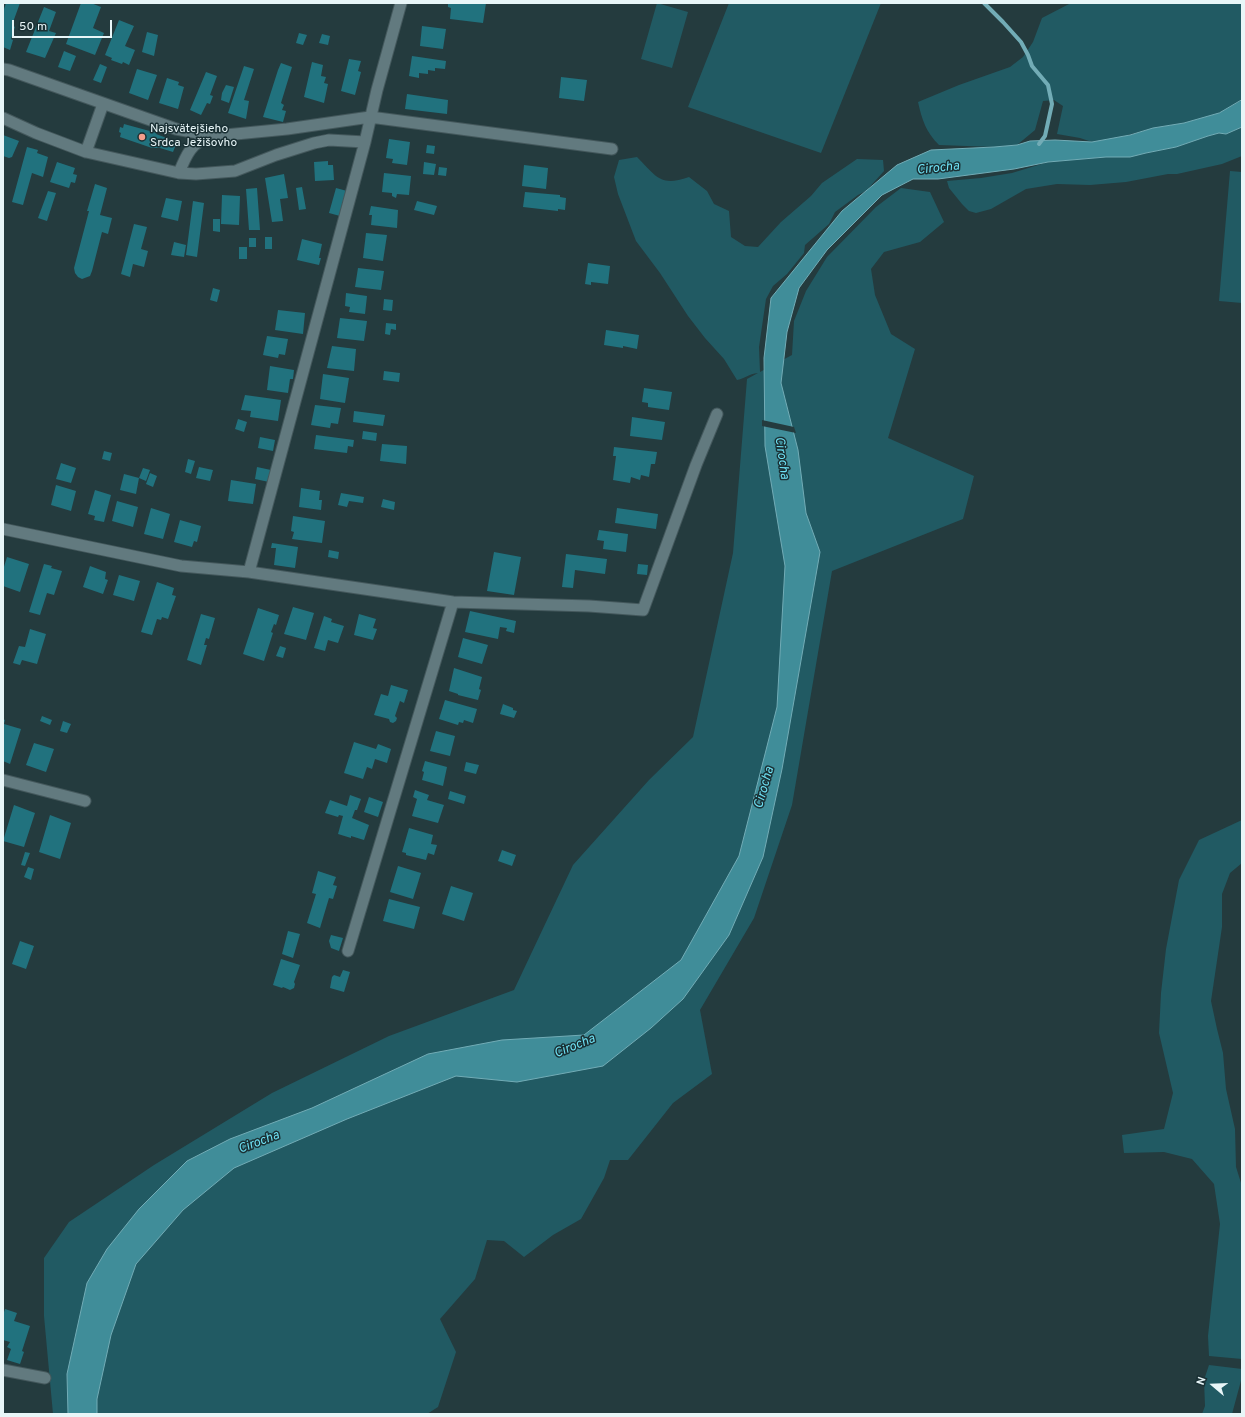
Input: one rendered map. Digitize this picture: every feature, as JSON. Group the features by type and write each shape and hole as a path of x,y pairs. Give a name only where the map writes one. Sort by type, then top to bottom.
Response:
{"street":[{"path":"249,572 401,3"},
{"path":"3,69 176,129 215,136"},
{"path":"86,152 103,104"},
{"path":"180,173 190,150 204,138 370,117 612,149"},
{"path":"3,118 36,133 86,152 180,173 196,174 235,171 276,155 329,140 365,142"},
{"path":"3,530 181,566 249,572 453,602 589,606 643,610 696,465 717,414"},
{"path":"348,951 453,602"},
{"path":"3,780 85,801"},
{"path":"3,1370 45,1378"}],"shaded area":[{"path":"657,3 688,12 672,68 641,59"},
{"path":"729,3 881,3 821,153 688,107"},
{"path":"1071,3 1242,3 1242,100 1219,113 1184,123 1153,128 1102,142 1092,142 1080,138 1057,134 1063,106 1054,100 1043,101 1035,130 1017,145 994,147 939,145 925,125 918,102 959,85 1010,67 1023,57 1033,42 1042,18"},
{"path":"1242,127 1242,156 1222,164 1177,174 1168,174 1126,182 1090,185 1057,184 1026,189 991,209 976,213 969,211 962,204 949,188 947,181 1012,173 1048,162 1106,157 1130,157 1176,147 1219,133 1226,134"},
{"path":"637,157 655,175 665,180 679,180 689,177 707,191 714,204 729,211 731,237 745,246 758,247 781,222 811,196 822,183 857,159 883,160 884,171 866,191 835,212 829,224 805,245 804,253 787,274 773,286 766,299 759,347 760,372 792,355 794,321 806,291 827,257 876,207 901,188 930,192 944,222 920,242 884,252 871,269 875,295 891,334 915,349 888,438 974,476 963,519 832,571 792,805 754,918 700,1010 712,1074 673,1103 628,1160 610,1160 604,1178 581,1219 553,1235 524,1257 504,1241 487,1240 475,1279 440,1319 456,1352 438,1407 427,1414 53,1414 44,1316 44,1258 69,1222 154,1165 272,1093 389,1036 514,990 573,865 649,780 693,737 733,553 747,379 758,373 737,380 724,359 688,316 660,273 636,241 618,194 614,177 619,160"},
{"path":"1230,171 1242,172 1242,303 1219,301"},
{"path":"1242,820 1242,863 1230,873 1222,894 1222,927 1211,1001 1223,1053 1226,1089 1235,1129 1236,1167 1242,1186 1242,1359 1209,1356 1208,1336 1220,1224 1214,1184 1192,1159 1164,1152 1124,1153 1122,1135 1164,1129 1173,1093 1159,1033 1161,993 1166,949 1179,880 1199,840"},
{"path":"1209,1365 1242,1369 1242,1377 1232,1414 1202,1414 1205,1406 1204,1380"}],"water":[{"name":"Cirocha","path":"1242,100 1242,127 1226,134 1219,133 1176,147 1130,157 1106,157 1048,162 1014,169 938,179 913,179 882,195 827,250 799,288 787,332 781,383 798,450 806,513 820,552 782,769 763,857 729,935 683,999 651,1028 603,1066 517,1082 456,1076 347,1119 234,1168 183,1210 136,1264 111,1335 97,1399 97,1414 68,1414 67,1374 87,1283 107,1249 139,1209 187,1161 230,1139 312,1108 428,1054 502,1040 584,1035 681,960 739,856 777,707 785,566 765,446 764,358 771,298 842,211 897,165 931,150 1017,145 1030,141 1055,140 1092,142 1130,135 1153,128 1184,123 1219,113"}],"pier":[{"path":"762,420 794,427 796,433 762,426"}],"building":[{"path":"6,3 20,3 12,25 15,27 11,39 13,40 10,50 3,47 3,12"},
{"path":"81,3 91,3 101,7 93,28 104,33 95,55 66,44"},
{"path":"448,3 486,3 483,23 450,19 451,8 448,7"},
{"path":"44,7 56,12 49,31 56,33 45,58 26,52"},
{"path":"119,20 134,26 125,46 135,50 129,65 123,62 122,64 111,60 112,58 105,55"},
{"path":"422,26 446,29 443,49 420,46"},
{"path":"147,32 158,35 154,56 142,52"},
{"path":"299,33 307,35 303,45 296,43"},
{"path":"322,34 330,36 328,45 319,43"},
{"path":"64,51 76,56 70,71 58,67"},
{"path":"412,56 446,61 445,69 435,68 435,71 428,70 428,74 419,73 419,78 409,76"},
{"path":"349,59 361,61 358,71 361,72 355,95 341,91"},
{"path":"312,62 323,65 321,76 326,77 324,83 328,84 324,103 304,97"},
{"path":"281,63 292,67 281,103 284,105 282,110 286,111 283,122 263,117"},
{"path":"100,64 107,67 101,83 93,80"},
{"path":"244,66 254,69 244,100 249,101 246,119 228,113"},
{"path":"137,69 157,75 148,100 129,93"},
{"path":"206,72 217,76 210,95 213,96 210,104 207,103 201,115 190,110"},
{"path":"561,77 587,80 584,101 559,98"},
{"path":"167,78 179,82 178,85 184,87 178,109 159,103"},
{"path":"226,85 234,87 229,103 221,100 222,93"},
{"path":"407,94 448,100 447,114 405,109"},
{"name":"Najsvätejšieho Srdca Ježišovho","path":"124,124 157,133 156,134 177,142 173,152 160,148 152,148 120,137 120,127 123,128"},
{"path":"3,135 19,141 12,157 9,158 3,156"},
{"path":"389,139 410,142 407,165 392,163 393,159 386,158"},
{"path":"427,145 435,146 434,154 426,153"},
{"path":"27,147 38,150 37,153 48,157 43,177 32,173 23,205 12,202"},
{"path":"328,161 328,165 333,165 334,180 315,181 314,162"},
{"path":"57,162 75,168 73,174 77,175 75,183 71,182 69,188 50,182"},
{"path":"424,162 436,164 434,175 423,174"},
{"path":"524,165 548,168 546,189 522,186"},
{"path":"439,167 447,168 446,176 438,175"},
{"path":"384,173 411,176 409,195 397,194 396,198 392,196 392,193 382,192"},
{"path":"284,174 288,198 280,199 283,221 272,222 265,178"},
{"path":"95,184 107,188 100,215 112,218 108,234 102,232 90,276 82,279 75,273 74,268 89,211 87,211"},
{"path":"302,187 306,209 299,210 296,188"},
{"path":"257,188 260,230 249,230 246,189"},
{"path":"336,188 347,191 340,216 329,213"},
{"path":"48,191 56,193 47,221 38,218"},
{"path":"525,192 560,195 560,197 566,198 565,210 558,209 558,211 523,207"},
{"path":"222,195 240,196 239,225 221,224"},
{"path":"166,198 182,201 178,221 161,217"},
{"path":"193,201 204,203 197,257 186,255"},
{"path":"417,201 437,206 434,215 414,210"},
{"path":"371,206 398,210 397,228 371,225 372,215 369,215"},
{"path":"213,219 220,219 220,232 213,231"},
{"path":"134,224 147,227 141,249 148,251 144,267 133,264 130,277 121,274"},
{"path":"366,233 387,235 383,261 363,258"},
{"path":"265,237 272,237 272,249 265,249"},
{"path":"249,238 256,238 256,247 249,247"},
{"path":"302,239 322,244 319,265 297,260"},
{"path":"174,242 186,245 184,257 171,255"},
{"path":"239,247 247,247 247,259 239,259"},
{"path":"588,263 610,266 608,284 591,282 591,285 585,284"},
{"path":"358,268 384,271 381,290 355,287"},
{"path":"213,288 220,290 217,302 210,300"},
{"path":"346,293 367,296 365,314 349,312 350,307 345,306"},
{"path":"384,299 393,300 392,311 383,310"},
{"path":"278,310 305,313 303,334 275,330"},
{"path":"340,318 367,321 364,341 337,338"},
{"path":"386,323 396,324 396,330 391,329 390,335 385,334"},
{"path":"606,330 639,335 637,349 623,346 623,348 604,345"},
{"path":"267,336 288,339 285,355 279,354 278,358 263,355"},
{"path":"332,346 356,349 354,371 327,368"},
{"path":"270,366 294,370 293,379 290,379 288,393 267,390"},
{"path":"384,371 400,373 399,382 383,380"},
{"path":"323,374 349,378 345,403 320,399"},
{"path":"644,388 672,392 669,410 648,407 648,403 642,402"},
{"path":"245,395 281,400 278,421 250,417 251,411 241,410"},
{"path":"315,405 341,408 338,424 331,423 330,428 311,425"},
{"path":"354,411 385,415 383,426 353,422"},
{"path":"632,417 665,422 662,440 630,436"},
{"path":"238,419 247,422 244,432 235,429"},
{"path":"363,431 377,433 376,441 362,439"},
{"path":"316,435 354,440 353,447 348,446 347,453 314,449"},
{"path":"260,437 275,440 273,451 258,448"},
{"path":"382,444 407,446 406,464 380,461"},
{"path":"614,447 657,452 655,464 651,464 649,477 641,475 640,480 631,477 630,483 613,480 616,456 613,456"},
{"path":"104,451 112,453 110,461 102,459"},
{"path":"188,459 195,461 191,474 185,472"},
{"path":"61,463 76,468 71,483 56,479"},
{"path":"199,467 213,470 210,481 196,478"},
{"path":"257,467 271,470 269,482 255,479"},
{"path":"143,468 150,470 146,481 139,478"},
{"path":"150,473 157,476 153,487 146,484"},
{"path":"124,474 139,478 136,494 120,490"},
{"path":"231,480 256,484 253,504 228,501"},
{"path":"56,485 76,491 71,511 51,505"},
{"path":"301,488 320,491 319,500 322,500 321,510 299,507"},
{"path":"95,490 111,495 104,522 94,520 95,516 88,514"},
{"path":"341,493 364,497 363,503 349,501 347,507 338,505"},
{"path":"383,499 395,502 394,510 381,507"},
{"path":"117,501 138,507 133,527 112,521"},
{"path":"151,508 170,514 163,539 144,534"},
{"path":"617,508 658,514 656,529 615,523"},
{"path":"293,516 325,521 322,543 292,539 294,532 291,531"},
{"path":"180,520 201,526 197,542 194,541 192,547 174,542"},
{"path":"599,530 628,534 626,552 603,549 604,541 597,540"},
{"path":"272,543 298,547 295,568 274,565 276,548 271,548"},
{"path":"329,550 339,552 338,559 328,557"},
{"path":"494,552 521,557 514,595 487,591"},
{"path":"566,554 607,559 605,574 575,570 573,588 562,587"},
{"path":"7,557 29,564 20,592 3,586 3,570"},
{"path":"44,564 62,571 54,595 47,593 40,615 29,612"},
{"path":"638,564 648,565 647,575 637,574"},
{"path":"90,566 106,572 105,579 108,580 103,594 83,587"},
{"path":"119,575 140,581 134,601 113,595"},
{"path":"157,582 174,588 172,595 176,596 168,619 162,617 161,620 157,619 152,635 141,632"},
{"path":"293,607 314,613 306,640 284,634"},
{"path":"258,608 279,615 276,625 274,624 271,632 273,633 264,661 243,654"},
{"path":"470,611 516,621 514,633 506,631 507,628 500,627 498,639 465,632"},
{"path":"201,614 215,618 209,639 206,638 204,645 207,645 201,665 187,660"},
{"path":"359,614 376,619 373,628 377,629 373,640 354,635"},
{"path":"324,616 332,619 331,622 344,626 338,643 328,640 325,651 314,648"},
{"path":"30,629 46,634 37,664 22,660 20,665 13,663 19,646 25,647"},
{"path":"463,638 488,645 482,664 458,657"},
{"path":"280,646 286,648 283,658 276,656"},
{"path":"454,668 482,677 479,689 481,690 478,700 449,691"},
{"path":"391,685 408,690 404,703 400,701 395,716 397,718 393,723 390,722 389,719 374,715 381,694 388,696"},
{"path":"445,700 477,709 473,723 464,720 463,723 459,722 458,725 439,719"},
{"path":"503,704 517,711 514,718 500,714"},
{"path":"42,716 52,720 50,725 40,721"},
{"path":"3,719 5,720 4,724 21,729 10,764 3,761"},
{"path":"63,721 71,724 67,733 60,731"},
{"path":"436,731 455,736 450,756 430,751"},
{"path":"354,742 376,749 378,744 391,749 387,763 375,759 372,769 367,767 363,779 344,773"},
{"path":"34,743 54,749 46,772 26,765"},
{"path":"425,761 447,767 443,786 422,780 424,772 422,771"},
{"path":"466,762 479,765 476,774 464,771"},
{"path":"415,790 429,795 427,800 444,805 438,823 412,816 417,799 413,797"},
{"path":"450,791 466,796 464,804 448,799"},
{"path":"350,795 361,799 352,818 369,825 364,840 338,834 343,816 339,815 338,817 325,813 330,800 347,806"},
{"path":"369,797 383,802 378,817 364,812"},
{"path":"14,805 35,813 24,847 3,841"},
{"path":"50,815 71,823 60,859 39,852"},
{"path":"409,828 433,835 431,844 437,845 434,855 428,853 426,860 406,855 406,853 402,852"},
{"path":"502,850 516,855 512,866 498,861"},
{"path":"25,852 30,853 25,866 21,865"},
{"path":"398,866 421,873 413,899 390,892"},
{"path":"28,867 34,869 31,880 24,877"},
{"path":"318,871 336,877 333,885 337,886 333,899 329,898 320,928 307,923 316,894 312,893"},
{"path":"451,886 473,893 464,921 442,914"},
{"path":"389,899 420,907 414,929 383,921"},
{"path":"288,931 300,934 293,958 282,954"},
{"path":"331,935 343,938 339,951 331,948 329,941"},
{"path":"20,941 34,946 26,969 12,964"},
{"path":"281,959 300,965 294,982 294,988 290,990 273,985"},
{"path":"343,970 350,972 344,992 330,988 332,977 334,975 340,977"},
{"path":"5,1309 17,1313 14,1321 30,1326 22,1351 24,1352 20,1364 7,1360 11,1349 7,1347 10,1342 3,1340 3,1315"}],"waterway":[{"path":"984,3 1021,42 1032,66 1048,85 1052,104 1045,136 1039,144"}],"place":[{"name":"Najsvätejšieho Srdca Ježišovho","path":"142,137"}]}
